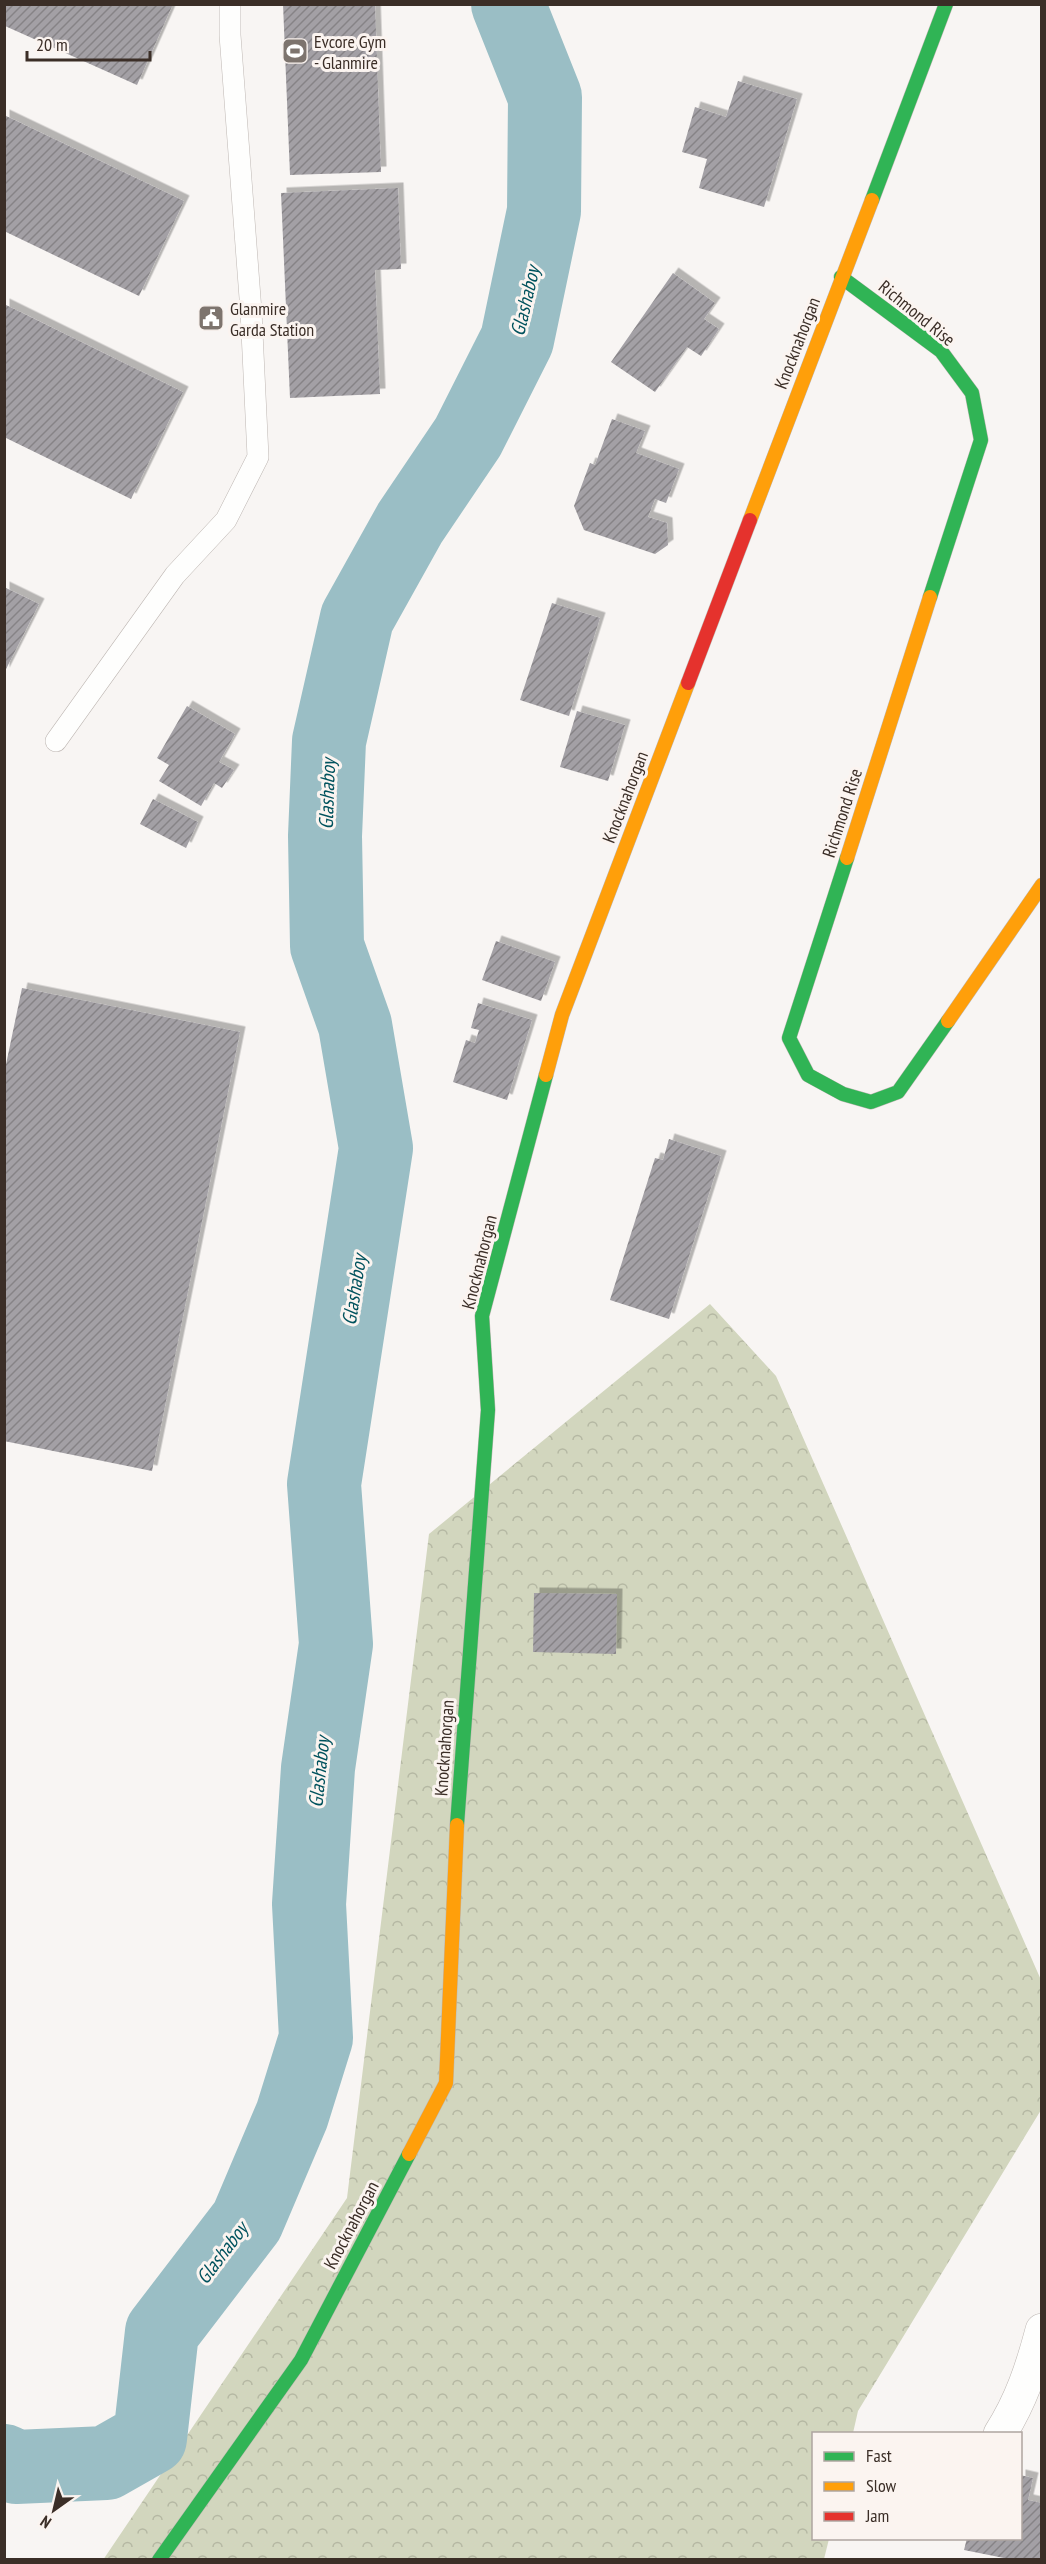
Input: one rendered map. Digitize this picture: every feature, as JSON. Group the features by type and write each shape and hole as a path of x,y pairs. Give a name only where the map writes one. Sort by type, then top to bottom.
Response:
{"street":[{"name":"Knocknahorgan","path":"159,2559 301,2360 446,2082 457,1819 488,1410 482,1316 562,1015 946,4"},
{"name":"Richmond Rise","path":"841,277 941,351 972,393 981,440 789,1038 808,1075 843,1094 871,1102 898,1092 1041,885"},
{"path":"1001,2432 1013,2414 1031,2373 1041,2330"}],"lane":[{"path":"56,741 175,575 226,520 258,457 251,311 230,35 230,4"}],"green space":[{"path":"710,1304 776,1376 1041,1980 1041,2110 858,2411 853,2432 812,2432 812,2540 829,2540 824,2559 103,2560 347,2198 429,1534"}],"building":[{"path":"5,4 173,4 137,85 5,26"},
{"path":"283,4 375,4 381,172 290,175"},
{"path":"738,81 797,99 764,207 699,188 707,159 682,152 695,107 726,117"},
{"path":"4,115 184,201 139,296 4,231"},
{"path":"398,188 401,269 375,270 380,394 290,398 281,193"},
{"path":"673,273 715,303 704,319 719,329 701,356 687,347 655,392 611,362"},
{"path":"4,304 183,392 131,499 4,437"},
{"path":"612,419 645,431 636,453 679,469 666,503 655,499 648,517 667,523 668,545 655,554 584,530 574,506 590,463 595,465"},
{"path":"4,587 39,604 4,673"},
{"path":"552,603 600,618 569,716 520,700"},
{"path":"187,706 235,734 219,762 234,770 222,788 214,783 201,806 159,781 169,765 157,758"},
{"path":"577,711 625,725 608,781 560,767"},
{"path":"153,799 198,822 186,848 140,824"},
{"path":"496,941 555,962 541,1001 482,980"},
{"path":"22,988 240,1032 152,1471 4,1441 4,1074"},
{"path":"478,1003 532,1020 507,1100 453,1082 466,1040 475,1043 479,1030 471,1028"},
{"path":"669,1139 721,1156 669,1319 610,1300 655,1158 663,1160"},
{"path":"534,1593 617,1594 616,1654 533,1652"},
{"path":"1022,2475 1033,2478 1028,2500 1042,2503 1042,2560 1014,2560 964,2550 966,2540 1022,2540"}],"waterway":[{"name":"Glashaboy","path":"4,2461 16,2467 106,2463 150,2438 162,2332 247,2221 292,2115 316,2038 309,1904 318,1768 336,1644 324,1484 376,1148 355,1025 327,946 325,836 329,741 357,618 410,523 468,437 517,340 544,211 545,97 508,4"}],"traffic: fast":[{"path":"872,200 946,4"},
{"path":"841,277 941,351 972,393 981,440 930,597"},
{"path":"847,858 789,1038 808,1075 843,1094 871,1102 898,1092 948,1021"},
{"path":"457,1825 488,1410 482,1316 546,1075"},
{"path":"159,2560 301,2360 409,2154"}],"traffic: slow":[{"path":"750,520 872,200"},
{"path":"847,858 930,597"},
{"path":"546,1075 562,1015 688,683"},
{"path":"948,1021 1042,885"},
{"path":"409,2154 446,2083 457,1825"}],"traffic: jam":[{"path":"688,683 750,520"}],"place":[{"name":"Evcore Gym - Glanmire","path":"295,51"},
{"name":"Glanmire Garda Station","path":"211,318"}]}
